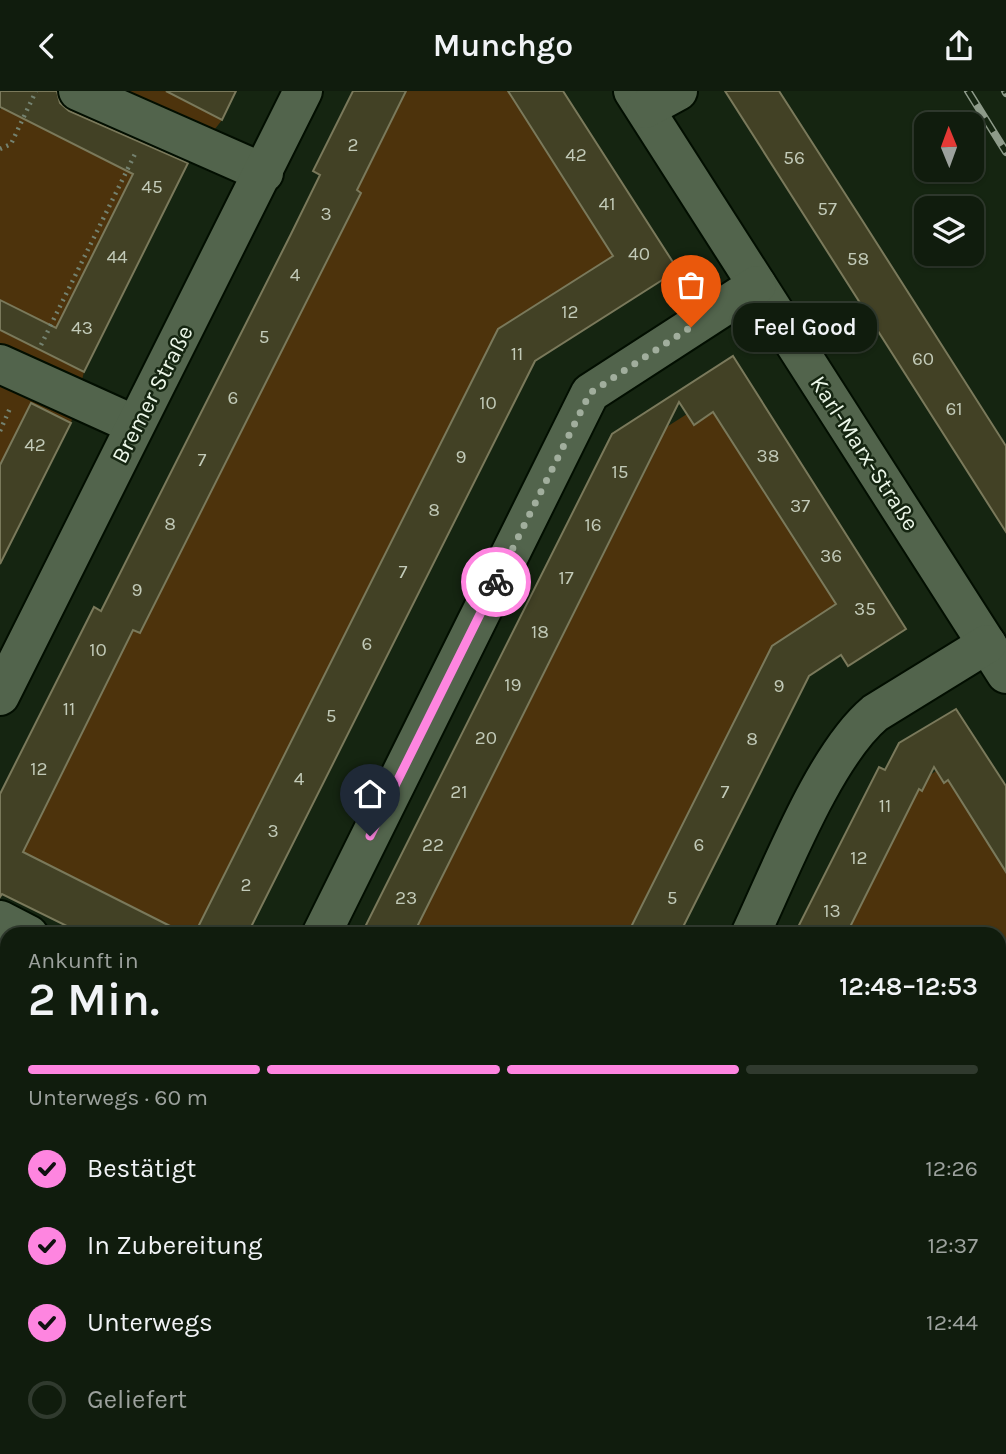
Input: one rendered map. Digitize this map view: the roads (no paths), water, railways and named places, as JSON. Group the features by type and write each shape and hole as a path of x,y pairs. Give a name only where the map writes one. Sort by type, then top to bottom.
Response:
{"street":[{"path":"78,91 264,173"},
{"name":"Bremer Straße","path":"0,696 303,91"},
{"path":"639,100 678,91"},
{"name":"Karl-Marx-Straße","path":"639,100 996,659"},
{"path":"325,927 590,393 757,285"},
{"path":"13,369 135,425"},
{"path":"754,927 828,772 858,727 875,713 996,659"}],"railway":[{"path":"968,91 1006,152"}],"place":[{"name":"Feel Good","path":"691,327"}]}
